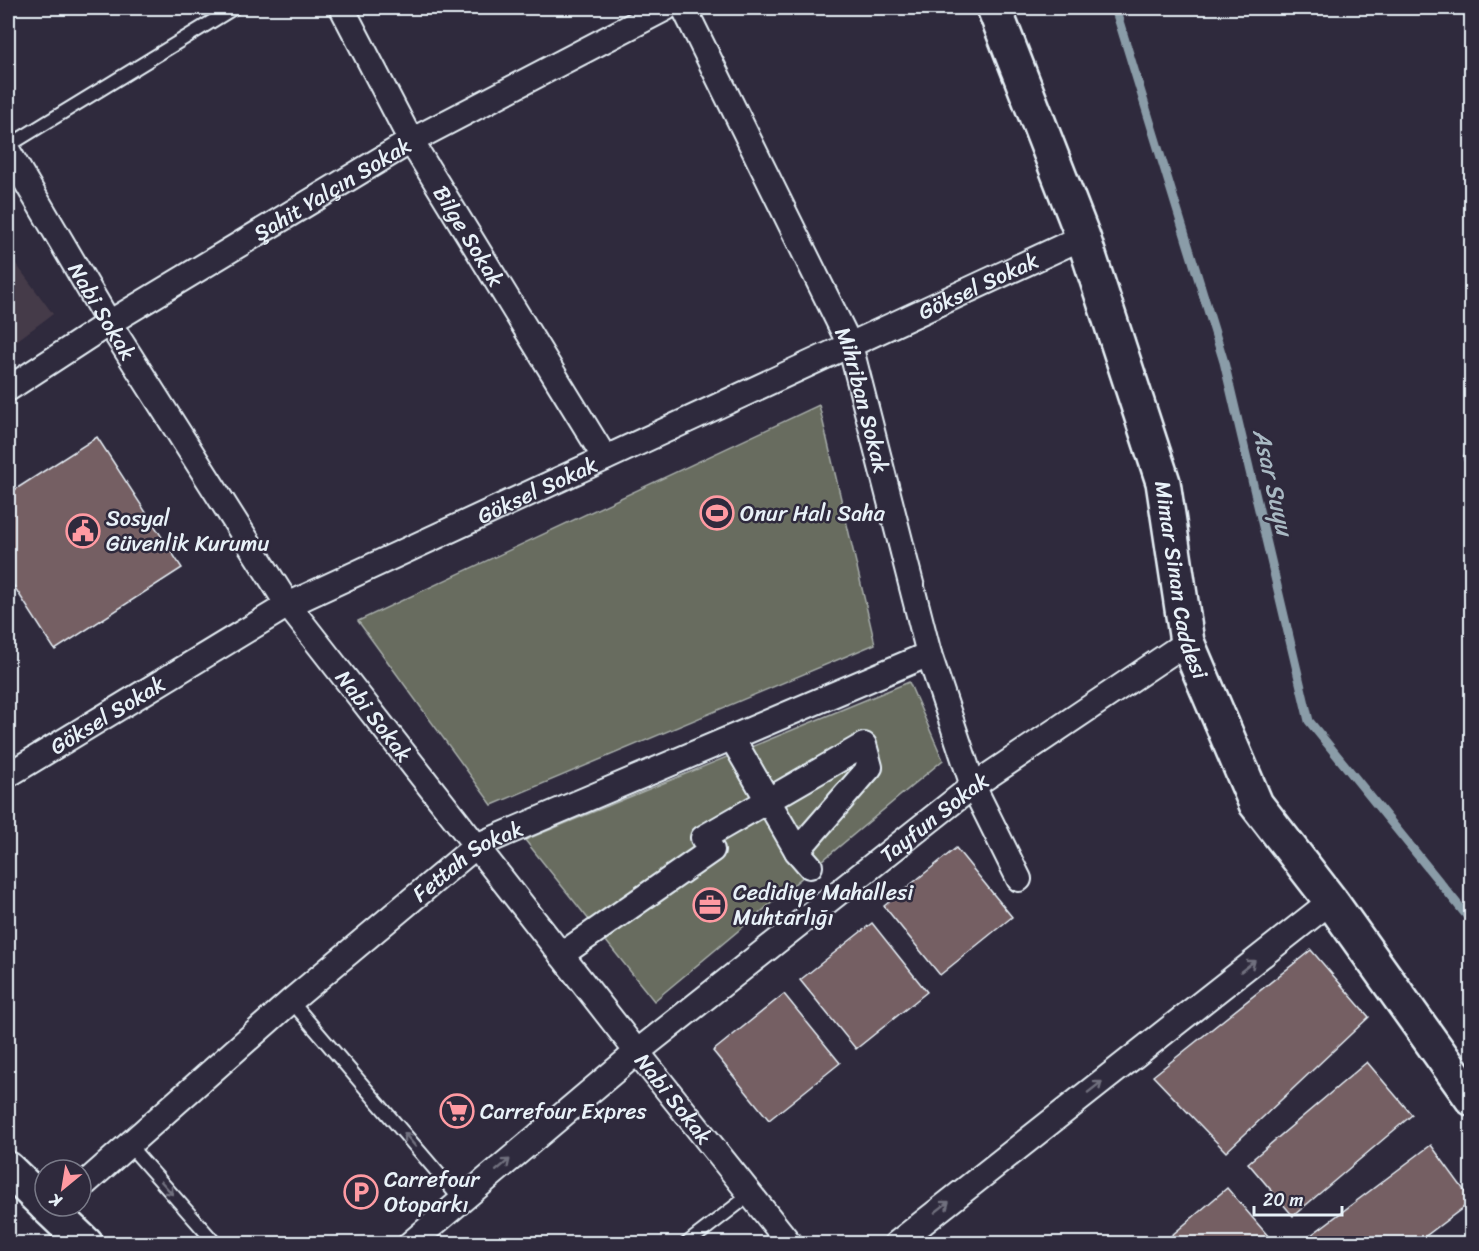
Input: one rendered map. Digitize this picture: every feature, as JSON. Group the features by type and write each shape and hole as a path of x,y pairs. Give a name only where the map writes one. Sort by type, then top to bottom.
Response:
{"main road":[{"name":"Mimar Sinan Caddesi","path":"994,8 1083,237 1163,482 1187,642 1256,804 1331,902 1472,1099"},
{"path":"8,1169 33,1191"},
{"path":"61,1218 86,1244"}],"street":[{"name":"Bilge Sokak","path":"342,8 411,141 605,458"},
{"name":"Şahit Yalçın Sokak","path":"8,389 109,323 411,141 666,8"},
{"name":"Mihriban Sokak","path":"684,8 850,345 928,654 973,786 1019,879"},
{"name":"Nabi Sokak","path":"8,151 109,323 288,605 790,1244"},
{"name":"Göksel Sokak","path":"8,775 288,605 1083,237"},
{"name":"Tayfun Sokak","path":"637,1052 973,786 1187,642"},
{"name":"Fettah Sokak","path":"93,1176 291,1001 476,846 928,654"},
{"path":"561,955 712,850 703,838 767,801 864,745 870,767 803,859 767,801 732,738"},
{"path":"896,1244 1331,902"},
{"path":"410,1244 637,1052"}],"lane":[{"path":"8,146 234,8"},
{"path":"291,1001 461,1200"},
{"path":"128,1144 216,1244"},
{"path":"686,1244 751,1194"}],"shaded area":[{"path":"8,253 53,314 8,347"}],"green space":[{"name":"Onur Halı Saha","path":"819,405 875,644 492,805 358,621"},
{"path":"909,682 943,760 654,1001 525,840"}],"building":[{"name":"Sosyal Güvenlik Kurumu","path":"97,437 182,568 55,650 8,577 8,494"},
{"path":"956,848 1012,917 940,975 884,906"},
{"path":"872,923 927,992 856,1049 800,980"},
{"path":"1311,950 1369,1017 1226,1152 1153,1076"},
{"path":"784,994 840,1063 769,1120 713,1051"},
{"path":"1367,1062 1412,1115 1293,1216 1248,1163"},
{"path":"1431,1145 1472,1201 1415,1244 1309,1244 1306,1239"},
{"path":"1227,1188 1275,1244 1165,1244 1164,1242"}],"waterway":[{"name":"Asar Suyu","path":"1115,8 1224,362 1309,721 1472,922"}],"place":[{"name":"Onur Halı Saha","path":"717,513"},
{"name":"Sosyal Güvenlik Kurumu","path":"83,531"},
{"name":"Cedidiye Mahallesi Muhtarlığı","path":"710,905"},
{"name":"Carrefour Expres","path":"457,1111"},
{"name":"Carrefour Otoparkı","path":"361,1192"}]}
